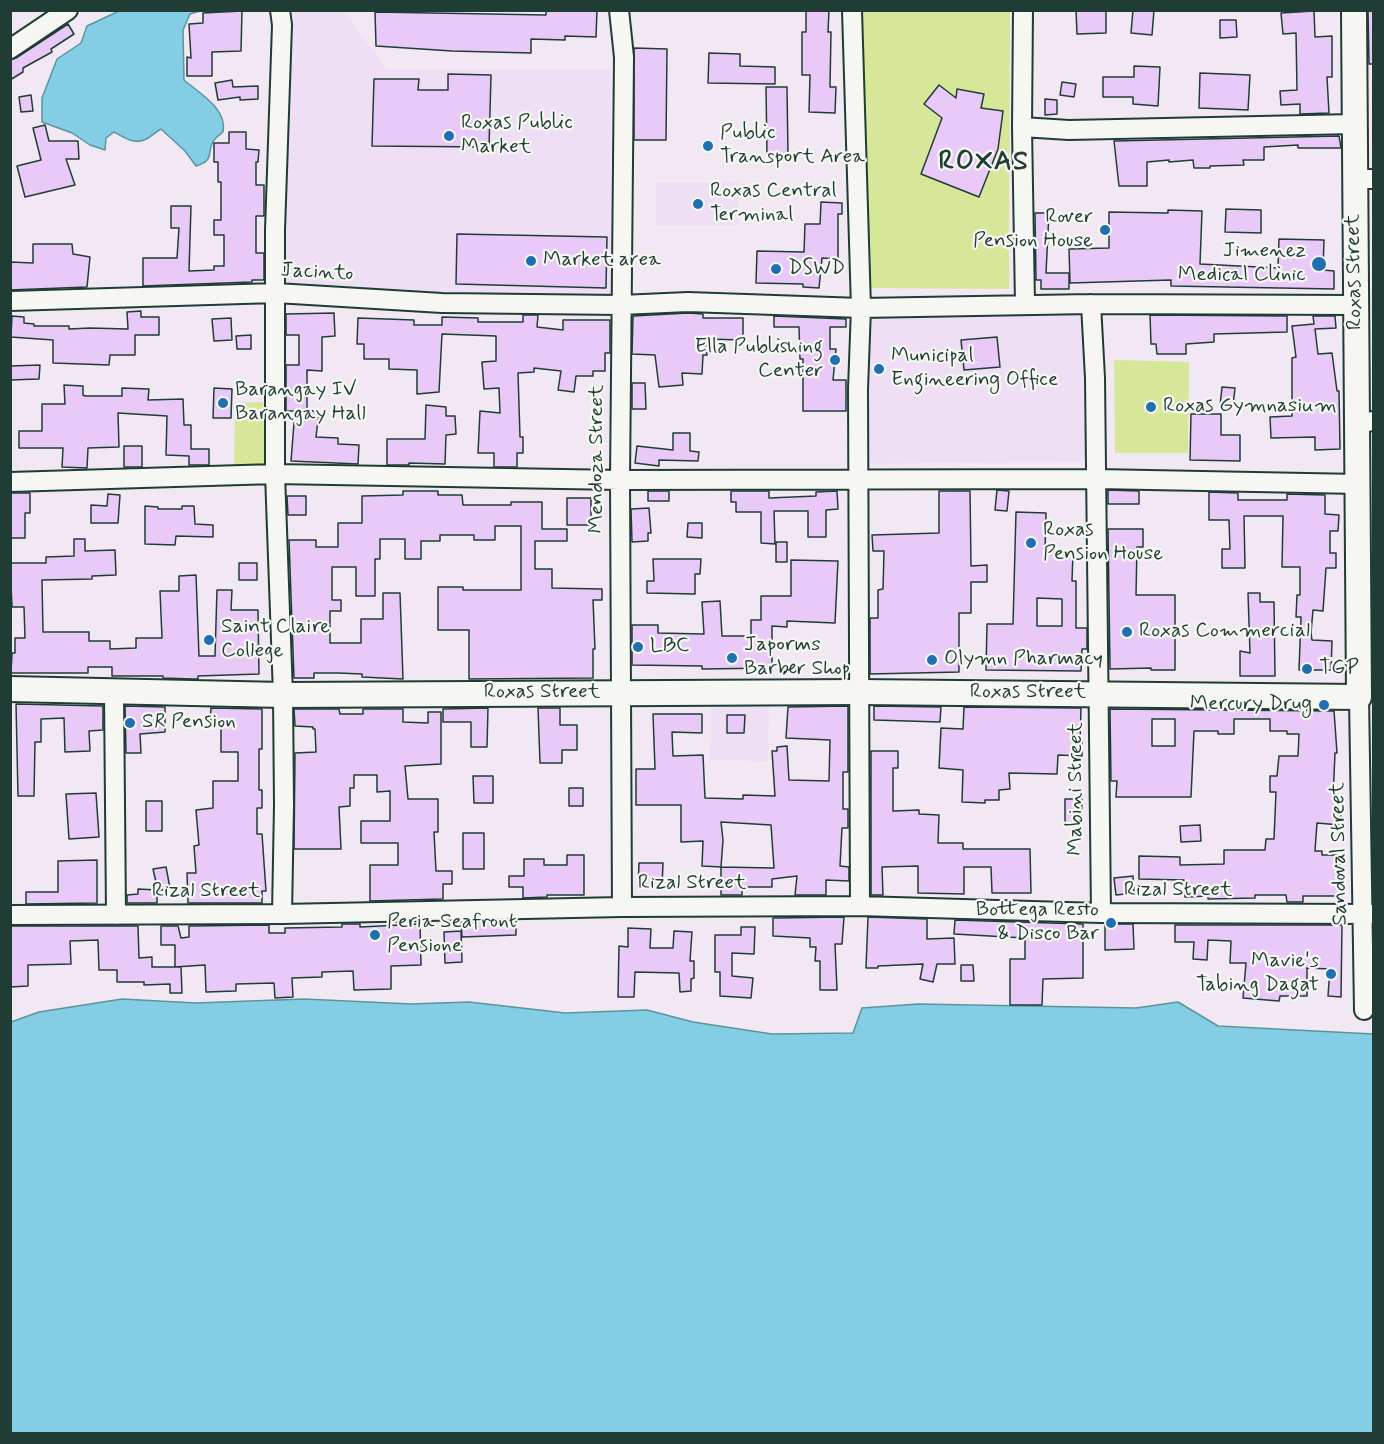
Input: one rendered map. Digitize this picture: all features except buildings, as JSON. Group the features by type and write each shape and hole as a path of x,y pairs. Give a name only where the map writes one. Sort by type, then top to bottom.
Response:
{"main road":[{"name":"Roxas Street","path":"10,689 283,695 859,692 1359,697 1359,484 1366,422 1355,305 1364,179 1353,124 1354,10"}],"street":[{"path":"10,49 68,10"},
{"path":"280,10 282,26 276,230 275,474 283,695 282,914"},
{"name":"Mendoza Street","path":"619,10 624,57 620,480 622,907"},
{"path":"852,10 861,308 858,389 860,906"},
{"path":"1023,10 1025,304"},
{"path":"1022,127 1069,130 1353,124"},
{"name":"Jacinto","path":"10,300 276,293 442,303 621,305 688,302 861,308 1025,304 1355,305"},
{"name":"Mabini Street","path":"1091,304 1097,479 1101,914"},
{"path":"10,482 275,474 620,480 1097,479 1359,484"},
{"path":"114,692 116,915"},
{"name":"Sandoval Street","path":"1359,697 1369,913 1364,1010"},
{"name":"Rizal Street","path":"10,915 282,914 622,907 860,906 1101,914 1369,913"}],"shaded area":[{"name":"Roxas Public Market","path":"287,11 344,11 387,70 611,69 611,295 286,290"},
{"name":"Roxas Central Terminal","path":"739,182 739,225 656,225 656,183"},
{"path":"1084,305 1085,461 863,464 863,308"},
{"path":"1371,482 1373,482 1374,904 1369,904"},
{"path":"711,701 769,701 768,761 710,760"}],"green space":[{"path":"861,11 1010,11 1009,289 861,288"},
{"name":"Roxas Gymnasium","path":"1114,360 1189,362 1188,453 1115,453"},
{"path":"263,402 265,466 234,466 235,403"}],"water":[{"path":"119,11 200,11 190,14 183,30 184,80 211,102 221,116 223,124 223,132 212,143 209,158 202,164 196,166 185,151 161,129 140,141 128,139 114,132 106,138 105,150 90,145 72,133 42,122 42,98 57,59 81,43 87,26"},
{"path":"122,999 196,1003 304,999 411,1004 469,1002 565,1013 647,1010 693,1022 772,1034 853,1033 862,1008 918,1004 1136,1008 1178,1002 1218,1026 1373,1034 1373,1433 11,1433 11,1022 39,1012"}],"place":[{"name":"Roxas Public Market","path":"449,136"},
{"name":"Public Transport Area","path":"708,146"},
{"name":"Roxas Central Terminal","path":"698,204"},
{"name":"Rover Pension House","path":"1105,230"},
{"name":"Market area","path":"531,261"},
{"name":"Jimenez Medical Clinic","path":"1319,264"},
{"name":"DSWD","path":"776,269"},
{"name":"Ella Publishing Center","path":"835,360"},
{"name":"Municipal Engineering Office","path":"879,369"},
{"name":"Barangay IV Barangay Hall","path":"223,403"},
{"name":"Roxas Gymnasium","path":"1151,407"},
{"name":"Roxas Pension House","path":"1031,543"},
{"name":"Roxas Commercial","path":"1127,632"},
{"name":"Saint Claire College","path":"209,640"},
{"name":"LBC","path":"638,647"},
{"name":"Japorms Barber Shop","path":"732,658"},
{"name":"Olymn Pharmacy","path":"932,660"},
{"name":"TGP","path":"1307,669"},
{"name":"Mercury Drug","path":"1324,705"},
{"name":"SR Pension","path":"130,723"},
{"name":"Bottega Resto & Disco Bar","path":"1111,923"},
{"name":"Peria Seafront Pensione","path":"375,935"},
{"name":"Mavie's Tabing Dagat","path":"1331,974"}],"district":[{"name":"ROXAS","path":"984,163"}]}
